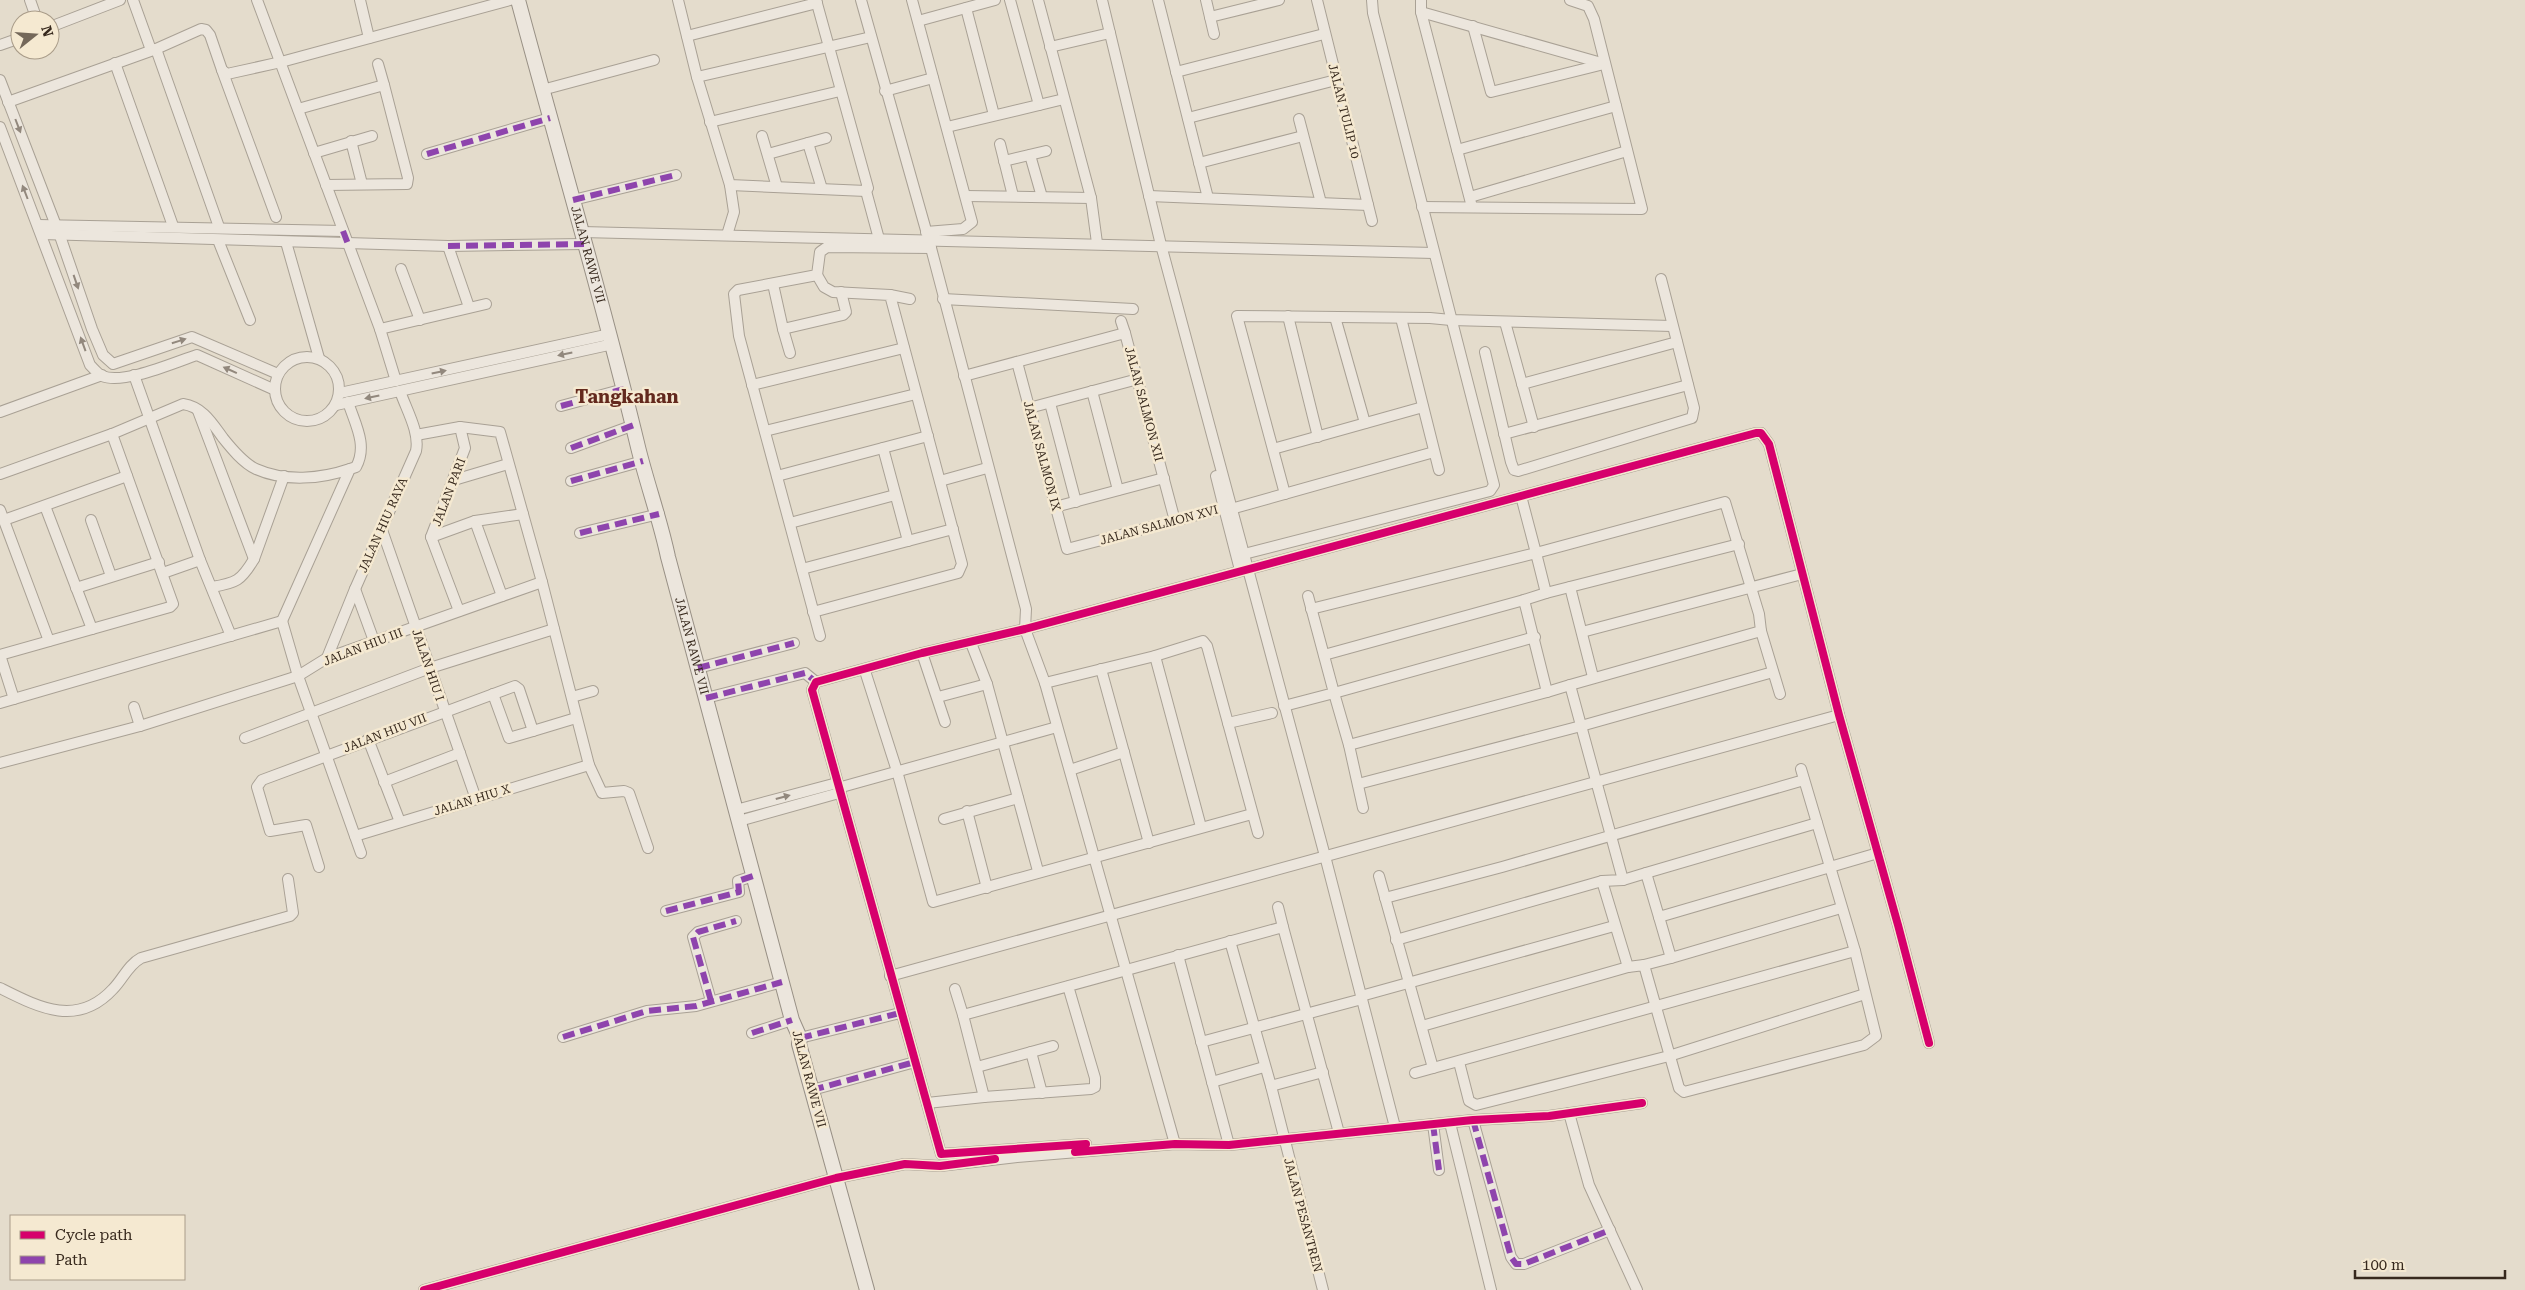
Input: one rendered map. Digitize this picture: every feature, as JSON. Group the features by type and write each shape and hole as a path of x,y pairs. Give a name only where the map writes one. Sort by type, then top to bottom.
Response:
{"main road":[{"name":"JALAN RAWE VII","path":"518,0 612,339 753,876 792,1020 800,1038 799,1044 867,1290"}],"street":[{"path":"60,24 120,0"},
{"path":"133,0 219,227"},
{"name":"JALAN HIU RAYA","path":"258,0 380,329 418,443 327,658"},
{"path":"360,0 369,38"},
{"path":"222,70 227,74 281,62 510,0"},
{"path":"678,0 697,77 730,186 734,212 727,235"},
{"path":"861,0 928,240 987,468 1026,609 1025,629 1045,683 1058,727 1175,1144"},
{"path":"910,299 890,295 841,292 824,287 817,275 820,252 827,247 928,240 968,228 972,222 912,0"},
{"path":"918,21 995,0"},
{"path":"1010,0 1039,105"},
{"path":"1038,0 1091,198 1097,243"},
{"path":"1102,0 1161,245 1217,455 1227,509 1325,856 1395,1127"},
{"path":"1158,0 1208,198"},
{"path":"1206,0 1214,34"},
{"path":"1210,17 1279,0"},
{"name":"JALAN TULIP 10","path":"1317,0 1372,221"},
{"path":"1244,554 1493,488 1373,13 1372,0"},
{"path":"1421,0 1422,12 1471,202"},
{"path":"1422,207 1471,202 1642,209 1605,64 1588,6 1570,0"},
{"path":"687,36 817,1 868,188 866,191 879,238"},
{"path":"966,8 994,116"},
{"path":"1422,12 1605,64"},
{"path":"1473,26 1491,92 1605,64"},
{"path":"8,102 153,50 201,30 206,30 210,35 276,217"},
{"path":"1050,47 1110,33"},
{"path":"1176,72 1324,34"},
{"path":"697,77 871,37"},
{"path":"542,90 654,60"},
{"path":"115,63 173,226"},
{"path":"326,184 407,184 408,178 378,64"},
{"path":"885,91 933,78"},
{"path":"0,80 58,231 92,329 108,361 113,364 192,337 278,374"},
{"path":"1188,118 1336,80"},
{"path":"298,109 384,85"},
{"path":"710,122 840,91"},
{"path":"946,127 1064,99"},
{"path":"1457,150 1616,106"},
{"path":"427,154 550,118"},
{"path":"1299,119 1321,202"},
{"path":"0,127 90,365 102,376"},
{"path":"314,153 372,136"},
{"path":"762,136 777,187"},
{"path":"1200,163 1303,136"},
{"path":"768,154 826,138"},
{"path":"351,141 362,184"},
{"path":"808,143 822,189"},
{"path":"1000,144 1013,196"},
{"path":"1004,161 1046,151"},
{"path":"1471,202 1627,151"},
{"path":"1030,155 1042,197"},
{"path":"573,200 676,174"},
{"path":"730,186 866,191"},
{"path":"966,196 1091,198"},
{"path":"1149,196 1368,205"},
{"path":"58,231 173,226 343,230"},
{"path":"40,229 218,240 448,246 583,238 727,235 1434,253"},
{"path":"218,240 250,320"},
{"path":"286,242 319,358"},
{"path":"448,246 468,308"},
{"path":"401,269 420,320"},
{"path":"817,275 738,290 734,294 733,299 739,336 820,636"},
{"path":"1485,352 1514,470 1518,471 1692,418 1694,408 1660,279"},
{"path":"773,284 790,353"},
{"path":"783,329 843,315 846,312 841,292"},
{"path":"813,612 958,573 962,564 890,295"},
{"path":"943,299 1133,309"},
{"path":"380,329 486,304"},
{"path":"1285,494 1237,316 1401,318 1672,326"},
{"path":"1288,316 1318,436"},
{"path":"1335,317 1365,423"},
{"path":"1401,318 1439,470"},
{"path":"1121,321 1125,333"},
{"path":"1505,322 1534,427"},
{"name":"JALAN SALMON XII","path":"964,376 1125,333 1175,521"},
{"path":"336,405 340,393 338,379 331,366 319,358 300,356 284,366 278,374 275,390 282,410 300,420 321,418 336,405 398,386 612,339"},
{"path":"1522,384 1677,342"},
{"path":"752,385 904,348"},
{"path":"0,412 102,376 113,378 134,375 197,355 275,390"},
{"name":"JALAN SALMON IX","path":"1017,362 1066,550"},
{"path":"134,375 200,560 231,636"},
{"path":"1029,408 1138,379"},
{"path":"1504,434 1688,385"},
{"path":"340,393 398,386"},
{"path":"561,406 624,389"},
{"path":"1092,392 1118,490"},
{"path":"765,431 916,394"},
{"path":"0,474 112,434 183,404 197,409 213,424 238,455 255,469 284,476 318,477 356,467 362,456 361,442 348,402"},
{"path":"1050,403 1076,502"},
{"path":"1273,449 1423,407"},
{"path":"197,409 254,559"},
{"path":"571,448 634,425"},
{"path":"416,435 460,428 497,430 502,437 589,765 602,793 624,791 629,793 648,848"},
{"name":"JALAN PARI","path":"459,611 431,537 466,448 460,428"},
{"path":"816,682 865,671 922,653 1025,629 1745,435 1761,433 1768,444 1838,715 1878,853 1929,1043"},
{"path":"14,699 0,655 170,607 173,604 112,434"},
{"path":"777,476 928,436"},
{"path":"883,448 908,541"},
{"name":"JALAN SALMON XVI","path":"1066,550 1285,494 1434,452"},
{"path":"571,481 643,461"},
{"path":"454,480 508,464"},
{"path":"940,481 987,468"},
{"path":"350,469 282,621 298,676 361,853"},
{"path":"49,641 2,515 45,506 127,476"},
{"path":"212,588 229,585 241,579 254,559 284,476"},
{"path":"1055,507 1164,478"},
{"path":"790,523 895,495"},
{"path":"1521,496 1546,593"},
{"path":"1311,609 1536,553 1722,502 1726,504 1739,544 1752,589 1761,632 1780,694"},
{"path":"45,506 92,629"},
{"path":"1227,509 1244,554 1244,569"},
{"path":"431,537 476,521 523,514"},
{"path":"580,533 659,514"},
{"path":"91,520 111,576"},
{"path":"476,521 502,596"},
{"path":"802,569 954,529"},
{"name":"JALAN HIU I","path":"382,530 476,799"},
{"path":"1324,654 1546,593 1739,544"},
{"path":"163,573 200,560"},
{"path":"76,588 159,562"},
{"path":"1582,632 1752,589 1802,574"},
{"name":"JALAN HIU III","path":"0,763 140,726 298,676 327,658 542,582"},
{"path":"1570,587 1593,677"},
{"path":"355,589 374,641"},
{"path":"1308,596 1349,745 1363,808"},
{"path":"1524,600 1535,637 1547,692"},
{"path":"0,703 282,621"},
{"path":"245,738 430,668 554,629"},
{"path":"1349,745 1761,632"},
{"path":"1284,706 1535,637"},
{"path":"1045,683 1154,656 1199,641 1205,642 1258,833"},
{"path":"698,668 794,643"},
{"path":"971,643 986,684 1038,872"},
{"path":"922,653 945,722"},
{"path":"1154,656 1201,827"},
{"path":"1101,669 1149,843"},
{"path":"865,671 897,771 933,902 1038,872 1095,859 1201,827 1252,814"},
{"path":"1358,784 1581,726 1773,672"},
{"path":"706,698 805,673 816,682"},
{"path":"816,682 812,690 838,788 900,1013 942,1155 1086,1144"},
{"path":"938,697 986,684"},
{"path":"1570,685 1624,880"},
{"name":"JALAN HIU VII","path":"319,867 306,824 270,831 257,788 262,780 444,711 518,687 533,730"},
{"path":"572,697 593,691"},
{"path":"493,694 509,738 576,718"},
{"path":"134,707 140,726"},
{"path":"1228,723 1272,713"},
{"path":"890,976 1838,715"},
{"path":"738,816 1058,727"},
{"path":"368,740 400,822"},
{"path":"1070,770 1124,752"},
{"path":"384,782 460,754"},
{"name":"JALAN HIU X","path":"354,836 589,765"},
{"path":"1644,966 1658,1007 1669,1056 1679,1088 1684,1092 1864,1045 1876,1036 1855,951 1802,769"},
{"path":"1385,898 1612,836 1804,780"},
{"path":"944,820 967,811 1018,798"},
{"path":"967,811 987,888"},
{"path":"1396,940 1602,881 1624,880 1646,874 1817,823"},
{"path":"1659,918 1878,853"},
{"path":"1646,874 1670,958"},
{"path":"666,911 739,892 738,881 753,876"},
{"path":"1379,876 1408,983 1434,1068"},
{"path":"0,988 54,1011 89,1006 114,989 134,962 141,958 290,916 293,912 288,879"},
{"path":"1602,881 1614,926 1628,967"},
{"path":"1278,907 1339,1133"},
{"path":"1422,1026 1628,967 1644,966 1841,908"},
{"path":"711,1001 693,937 698,932 736,921"},
{"path":"1201,1042 1614,926"},
{"path":"963,1015 1283,927"},
{"name":"JALAN PESANTREN","path":"1230,941 1264,1067 1271,1086 1323,1290"},
{"path":"1415,1073 1855,951"},
{"path":"1178,955 1229,1145"},
{"path":"563,1037 647,1012 688,1007 782,982"},
{"path":"927,1103 1095,1087 1095,1078 1068,986"},
{"path":"955,989 984,1097"},
{"path":"1459,1062 1469,1101 1474,1105 1669,1056 1865,994"},
{"path":"800,1038 900,1013"},
{"path":"752,1033 792,1020"},
{"path":"977,1067 1053,1046"},
{"path":"1031,1052 1042,1093"},
{"path":"812,1090 915,1062"},
{"path":"1212,1082 1264,1067"},
{"path":"1271,1086 1323,1072"},
{"path":"424,1290 836,1178 905,1164 940,1166 1018,1157 1175,1144 1229,1145 1395,1127 1569,1113 1642,1103"},
{"path":"1569,1113 1586,1176 1637,1290"},
{"path":"1473,1120 1511,1257 1516,1264 1524,1264 1610,1230"},
{"path":"1450,1122 1491,1290"},
{"path":"1433,1124 1439,1170"}],"marked path":[{"path":"427,154 550,118"},
{"path":"573,200 676,175"},
{"path":"343,231 348,244"},
{"path":"448,246 584,244"},
{"path":"561,406 624,389"},
{"path":"571,448 634,425"},
{"path":"571,481 643,461"},
{"path":"580,533 659,514"},
{"path":"698,668 794,643"},
{"path":"706,698 805,673 816,682"},
{"path":"666,911 739,892 738,881 753,876"},
{"path":"711,1001 693,937 698,932 736,921"},
{"path":"563,1037 647,1011 696,1006 782,982"},
{"path":"800,1038 900,1013"},
{"path":"752,1033 792,1020"},
{"path":"812,1090 915,1062"},
{"path":"1473,1120 1511,1257 1516,1264 1524,1264 1610,1230"},
{"path":"1433,1124 1439,1170"}],"cycle path":[{"path":"1086,1144 941,1154 812,690 816,682 922,653 1025,629 1756,433 1761,433 1769,444 1839,715 1929,1043"},
{"path":"1075,1152 1175,1144 1229,1145 1473,1120 1549,1116 1642,1103"},
{"path":"424,1290 836,1178 905,1164 940,1166 995,1159"}],"district":[{"name":"Tangkahan","path":"627,396"}]}
